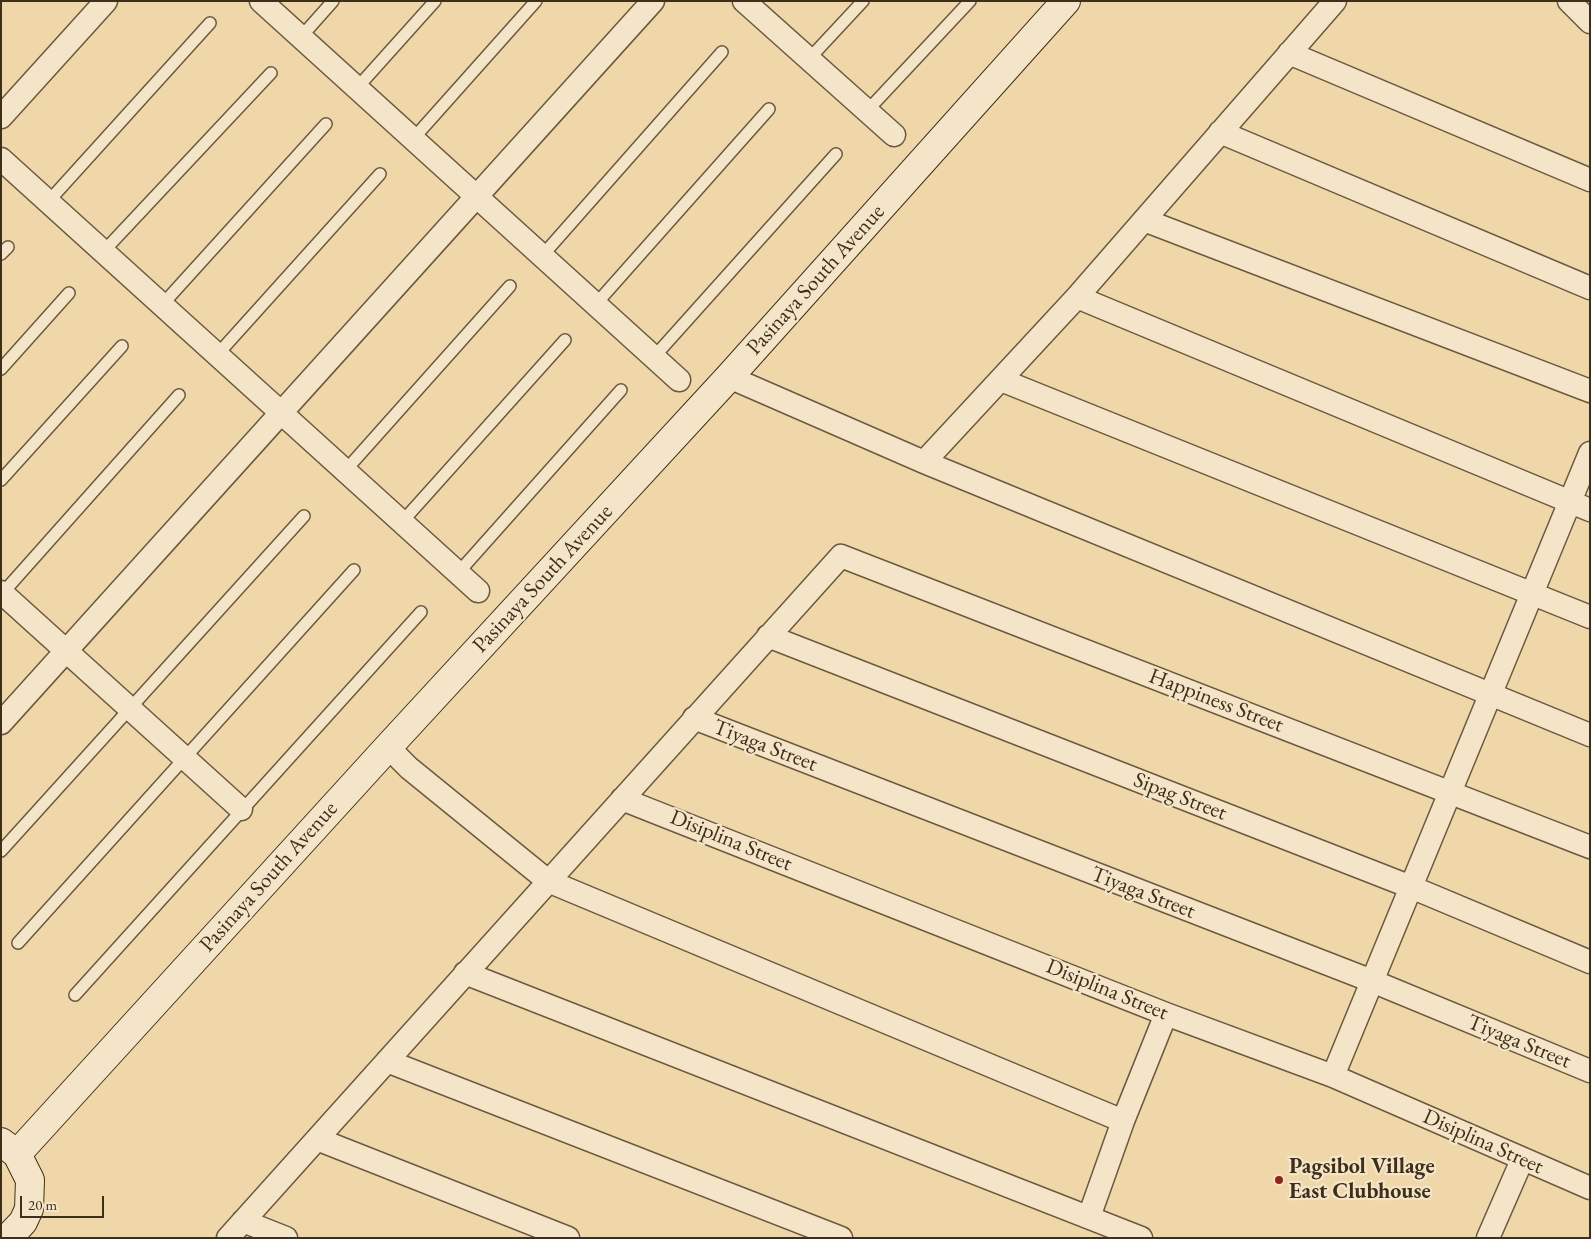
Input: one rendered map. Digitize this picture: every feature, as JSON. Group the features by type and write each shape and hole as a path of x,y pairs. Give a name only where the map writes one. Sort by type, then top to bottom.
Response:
{"street":[{"path":"1,117 106,1"},
{"path":"261,1 679,380"},
{"path":"1,723 652,1"},
{"name":"Pasinaya South Avenue","path":"9,1148 388,747 729,378 1066,1"},
{"path":"924,462 1077,297 1335,1"},
{"path":"1569,1 1590,22"},
{"path":"749,3 894,135"},
{"path":"1289,53 1590,180"},
{"path":"1220,132 1590,288"},
{"path":"1,160 478,591"},
{"path":"1144,220 1590,391"},
{"path":"1077,297 1580,506"},
{"path":"729,378 924,462 1590,735"},
{"path":"1001,380 1590,617"},
{"path":"1333,1076 1532,593 1580,506 1590,453"},
{"name":"Happiness Street","path":"768,636 841,556 1590,847"},
{"path":"2,593 241,809"},
{"path":"228,1238 768,636"},
{"name":"Sipag Street","path":"768,636 1411,887 1590,962"},
{"name":"Tiyaga Street","path":"694,718 1372,981 1590,1071"},
{"path":"388,747 409,768 548,881 1123,1121"},
{"name":"Disiplina Street","path":"622,798 1166,1014 1333,1076 1590,1188"},
{"path":"465,973 1141,1238"},
{"path":"1088,1217 1123,1121 1166,1014"},
{"path":"387,1061 841,1238"},
{"path":"317,1139 568,1238"},
{"path":"8,1238 23,1222 31,1194 30,1180 25,1166 9,1148"},
{"path":"1488,1238 1522,1160"},
{"path":"244,1221 286,1238"}],"lane":[{"path":"301,37 332,1"},
{"path":"357,88 435,1"},
{"path":"413,139 536,1"},
{"path":"809,59 862,1"},
{"path":"867,111 970,1"},
{"path":"48,202 210,23"},
{"path":"542,256 722,52"},
{"path":"103,252 271,73"},
{"path":"596,304 769,110"},
{"path":"162,305 326,124"},
{"path":"654,357 836,154"},
{"path":"217,355 380,174"},
{"path":"345,471 510,286"},
{"path":"1,369 70,293"},
{"path":"402,522 565,340"},
{"path":"1,480 122,346"},
{"path":"458,573 621,390"},
{"path":"2,593 179,395"},
{"path":"1,851 304,516"},
{"path":"18,943 354,570"},
{"path":"75,995 241,809 421,612"}],"place":[{"name":"Pagsibol Village East Clubhouse","path":"1279,1180"}]}
